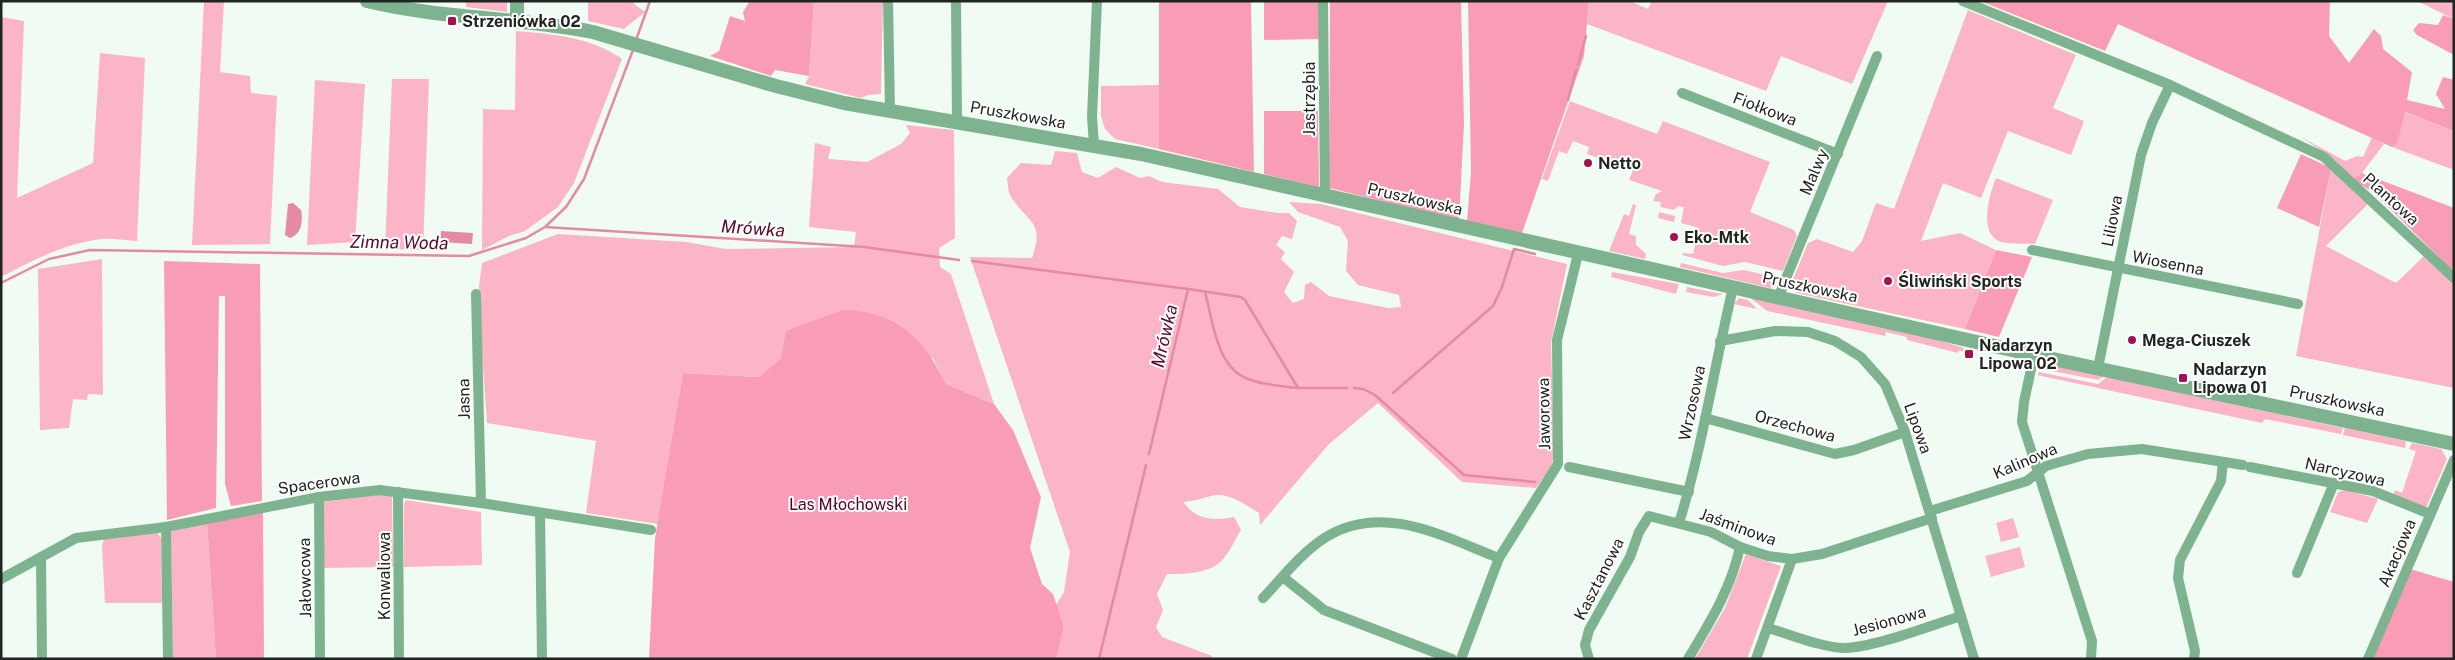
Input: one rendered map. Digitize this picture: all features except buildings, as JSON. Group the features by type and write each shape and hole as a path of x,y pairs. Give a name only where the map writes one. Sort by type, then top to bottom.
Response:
{"street":[{"name":"Pruszkowska","path":"367,1 435,14 565,26 634,42 802,93 890,111 1094,146 2034,355 2454,444"},
{"path":"517,1 518,21"},
{"path":"888,1 890,111"},
{"path":"956,1 957,122"},
{"path":"1094,146 1092,117 1097,1"},
{"name":"Jastrzębia","path":"1323,1 1325,197"},
{"path":"1963,1 2170,85"},
{"name":"Malwy","path":"1778,298 1877,56"},
{"name":"Plantowa","path":"2170,85 2305,147 2331,163 2353,186 2454,278"},
{"name":"Liliowa","path":"2098,368 2141,156 2152,123 2170,85"},
{"name":"Fiołkowa","path":"1682,93 1838,154"},
{"name":"Wiosenna","path":"2032,250 2298,304"},
{"name":"Jaworowa","path":"1461,659 1499,558 1558,464 1557,340 1578,254"},
{"name":"Wrzosowa","path":"1679,522 1689,492 1720,341 1734,288"},
{"name":"Jasna","path":"476,294 481,503"},
{"name":"Lipowa","path":"1720,341 1775,331 1808,332 1835,342 1861,357 1885,384 1905,432 1974,659"},
{"path":"2034,355 2024,402 2022,422 2092,641 2091,659"},
{"name":"Orzechowa","path":"1705,418 1754,429 1810,448 1835,454 1854,450 1905,432"},
{"name":"Kalinowa","path":"1931,514 2027,481 2046,466 2088,454 2142,449 2247,466"},
{"name":"Akacjowa","path":"2368,659 2454,460"},
{"path":"2194,659 2195,651 2178,578 2180,560 2221,481 2223,462"},
{"name":"Narcyzowa","path":"2247,466 2373,491 2430,514"},
{"name":"Jaworowa","path":"1569,467 1689,492"},
{"path":"2297,573 2334,483"},
{"name":"Spacerowa","path":"1,579 76,538 166,528 319,497 380,490 481,503 651,530"},
{"name":"Konwaliowa","path":"398,492 399,659"},
{"name":"Jałowcowa","path":"319,497 320,659"},
{"path":"540,513 542,659"},
{"name":"Jaśminowa","path":"1649,516 1679,522 1711,532 1740,547 1768,556 1792,559 1822,554 1931,514"},
{"name":"Kasztanowa","path":"1589,659 1585,645 1589,630 1630,558 1639,532 1649,516"},
{"path":"1262,598 1324,538 1351,526 1378,521 1412,525 1499,558"},
{"path":"166,528 168,659"},
{"path":"1688,659 1720,605 1735,571 1740,547"},
{"path":"41,557 42,659"},
{"path":"1756,659 1792,559"},
{"path":"1283,577 1324,610 1452,659"},
{"name":"Jesionowa","path":"1768,628 1823,645 1843,648 1862,646 1961,616"}],"shaded area":[{"path":"204,1 224,1 220,72 250,76 251,93 277,96 270,244 192,245"},
{"path":"466,1 507,1 507,12 466,7"},
{"path":"588,1 634,1 634,4 645,12 624,29 588,21"},
{"path":"814,1 883,1 881,94 868,95 861,98 805,84 809,76"},
{"path":"1589,1 1630,1 1648,9 1652,1 1888,1 1852,84 1781,56 1766,91 1587,24"},
{"path":"2417,1 2454,1 2454,19"},
{"path":"1968,10 2076,55 2053,108 2084,121 2071,155 2008,131 1981,198 1943,183 1921,241 1960,233 1996,250 1965,329 1796,293 1791,284 1808,243 1817,239 1853,252 1862,241 1876,203 1894,209"},
{"path":"1,17 24,21 17,198 93,163 100,53 145,58 137,241 102,239 76,244 38,259 1,277"},
{"path":"516,31 558,35 585,41 622,59 574,183 558,207 525,231 509,236 482,250 483,109 515,110"},
{"path":"392,79 429,79 423,250 385,249"},
{"path":"315,80 365,84 355,242 307,245"},
{"path":"1159,85 1159,149 1115,139 1105,129 1101,116 1101,86"},
{"path":"1570,101 1657,134 1663,121 1770,162 1750,212 1794,230 1797,236 1783,271 1745,262 1723,266 1682,255 1683,253 1693,254 1699,228 1681,223 1684,207 1678,206 1674,210 1660,207 1661,202 1653,201 1656,194 1662,191 1629,180 1633,170 1587,154 1589,147 1573,141 1567,154 1559,151 1548,181 1542,179"},
{"path":"2404,112 2454,131 2454,170 2392,147 2397,144"},
{"path":"906,125 954,130 955,238 939,248 940,267 951,274 994,404 946,384 933,358 781,358 759,377 683,373 658,524 586,513 596,441 487,423 478,294 482,263 558,234 686,242 726,249 854,247 856,232 809,227 815,143 831,147 828,159 867,162 901,144 910,133"},
{"path":"2301,137 2345,161 2357,156 2363,157 2372,137 2384,144 2362,173 2353,179 2335,160"},
{"path":"1055,151 1077,153 1082,172 1098,178 1116,167 1140,178 1149,176 1162,182 1218,189 1240,207 1289,213 1297,221 1292,239 1282,236 1276,245 1285,252 1281,259 1294,272 1284,292 1293,303 1304,299 1305,285 1311,282 1329,296 1388,308 1401,307 1399,295 1358,285 1346,271 1348,241 1340,227 1298,212 1289,202 1321,204 1567,264 1551,343 1554,450 1552,466 1536,488 1462,482 1378,403 1328,445 1260,525 1259,513 1230,497 1217,495 1183,502 1199,516 1212,519 1234,517 1241,530 1229,552 1219,563 1198,572 1167,574 1157,594 1163,610 1156,627 1162,637 1212,656 1211,659 1056,659 1064,627 1056,605 1064,592 1070,552 970,257 1032,258 1036,246 1036,229 1010,195 1007,178 1021,163 1051,165"},
{"path":"2331,168 2369,203 2326,246 2396,283 2425,255 2454,283 2454,388 2296,356"},
{"path":"1996,178 2053,200 2035,244 2007,243 1993,237 1989,230 1987,212"},
{"path":"293,203 301,210 302,222 297,233 290,238 285,235 288,204"},
{"path":"1633,204 1636,205 1629,234 1636,236 1636,245 1646,254 1645,259 1609,251 1624,214 1629,216"},
{"path":"1659,212 1675,216 1674,222 1658,218"},
{"path":"441,231 473,233 472,244 440,242"},
{"path":"102,259 103,395 88,394 87,400 73,399 69,428 40,430 38,269"},
{"path":"1681,263 1723,273 1744,270 1774,277 1778,281 1770,288 1680,267"},
{"path":"1612,272 1679,284 1676,294 1611,277"},
{"path":"1687,287 1723,294 1714,297 1686,292"},
{"path":"1749,297 1907,331 1964,348 1963,352 1959,350 1958,353 1907,340 1907,337 1886,332 1885,336 1767,311"},
{"path":"1739,298 1748,300 1757,309 1734,304"},
{"path":"2044,363 2106,375 2098,380 2037,368"},
{"path":"2039,372 2098,384 2107,377 2343,428 2341,434 2265,419 2262,423 2037,375"},
{"path":"2345,428 2406,441 2405,448 2343,435"},
{"path":"2412,443 2441,449 2447,459 2426,508 2393,495 2395,490 2402,493 2416,451 2409,449"},
{"path":"2345,490 2378,499 2367,523 2330,512 2338,492"},
{"path":"382,494 392,496 393,567 322,568 323,502"},
{"path":"406,500 481,512 482,565 404,567 404,503"},
{"path":"2013,518 2019,537 2001,542 1996,523"},
{"path":"207,522 216,659 173,659 171,533 173,529"},
{"path":"157,532 161,538 162,603 105,603 102,546 104,539"},
{"path":"2020,547 2025,567 1991,577 1985,556"},
{"path":"1746,554 1781,566 1747,659 1695,659 1725,608"}],"green space":[{"path":"750,1 814,1 809,76 775,70 771,76 710,56 719,51 730,16 745,21 743,12"},
{"path":"1159,1 1251,1 1254,172 1159,149"},
{"path":"1264,1 1319,1 1319,39 1264,40"},
{"path":"1330,1 1461,1 1464,123 1459,220 1329,188"},
{"path":"1468,1 1589,1 1584,56 1522,233 1467,222 1471,171"},
{"path":"1980,1 2330,1 2329,36 2349,63 2374,29 2381,36 2383,49 2412,72 2407,100 2445,109 2436,94 2443,77 2454,80 2454,131 2405,112 2397,144 2392,147 2118,24 2105,51"},
{"path":"2443,15 2454,19 2454,55 2417,35 2413,30 2419,23 2438,25"},
{"path":"1264,111 1318,111 1319,187 1264,174"},
{"path":"2301,154 2331,168 2319,227 2277,208"},
{"path":"2362,173 2454,208 2454,272 2375,194 2353,179"},
{"path":"1996,250 2032,257 1999,337 1965,329"},
{"path":"164,261 260,264 262,501 231,506 225,484 225,296 219,296 216,508 167,520"},
{"name":"Las Młochowski","path":"843,310 878,316 906,330 928,353 946,384 994,404 1013,430 1041,497 1030,548 1042,584 1053,594 1064,627 1056,659 649,659 655,538 683,373 759,377 781,358 786,331"},
{"path":"263,512 264,659 216,659 207,522"},
{"path":"2410,569 2454,582 2454,659 2373,659"}],"waterway":[{"name":"Zimna Woda","path":"636,40 650,1"},
{"path":"1578,64 1586,36"},
{"name":"Zimna Woda","path":"1,283 49,259 90,250 469,256 526,238 545,227 566,207 584,179 633,50"},
{"path":"1568,100 1576,70"},
{"name":"Mrówka","path":"545,227 864,247 959,260"},
{"path":"1393,393 1493,306 1502,287 1514,249 1535,254"},
{"name":"Mrówka","path":"972,261 1188,289 1149,454"},
{"path":"1188,289 1241,297 1245,300 1298,388 1347,388"},
{"path":"1205,292 1217,342 1222,354 1237,373 1254,381 1298,388"},
{"path":"1354,388 1363,389 1375,395 1464,475 1535,482"},
{"name":"Mrówka","path":"1099,659 1146,465"}],"place":[{"name":"Strzeniówka 02","path":"452,21"},
{"name":"Netto","path":"1588,163"},
{"name":"Eko-Mtk","path":"1674,237"},
{"name":"Śliwiński Sports","path":"1888,281"},
{"name":"Mega-Ciuszek","path":"2132,340"},
{"name":"Nadarzyn Lipowa 02","path":"1969,354"},
{"name":"Nadarzyn Lipowa 01","path":"2183,378"}]}
